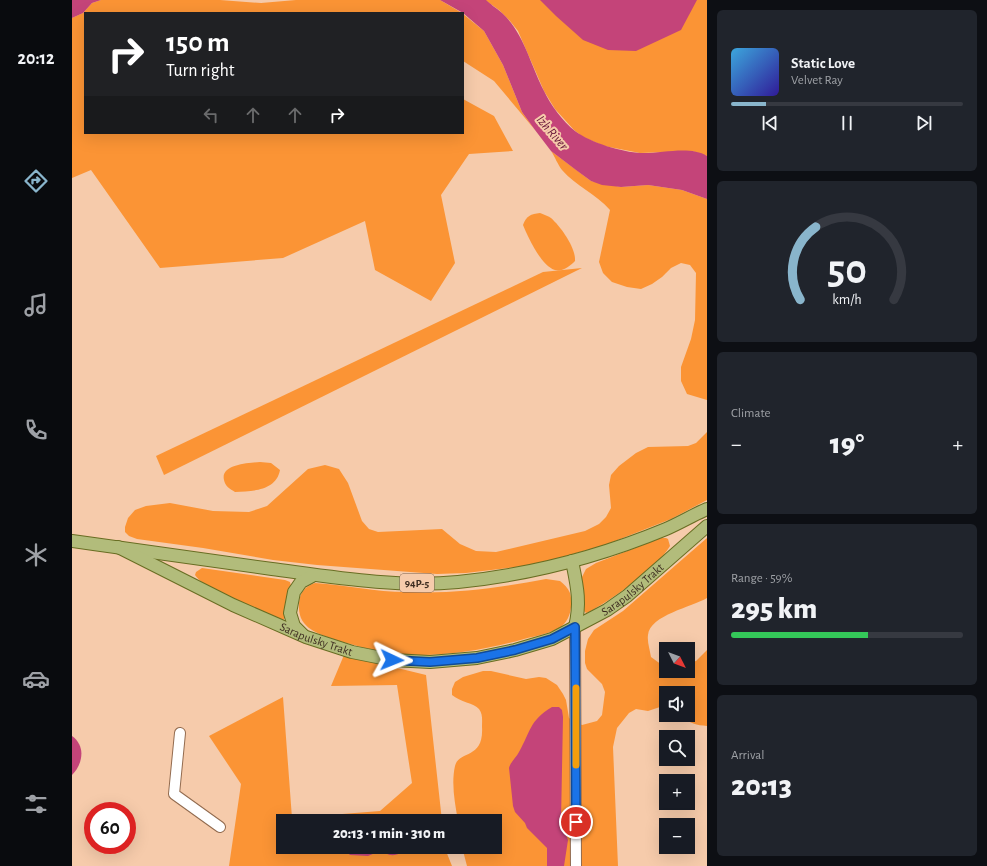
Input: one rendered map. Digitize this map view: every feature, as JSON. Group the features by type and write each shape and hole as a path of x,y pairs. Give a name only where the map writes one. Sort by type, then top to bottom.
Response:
{"main road":[{"name":"Sarapulsky Trakt","path":"72,540 314,575 389,582 457,582 501,576 572,561 622,546 667,529 707,509"},
{"name":"Sarapulsky Trakt","path":"118,547 233,605 306,637 352,652 392,660 430,662 477,658 515,650 552,639 607,610 627,596 707,526"},
{"path":"572,561 579,598 579,611 575,627"},
{"path":"306,637 294,626 290,613 294,592 301,582 314,575"}],"street":[{"path":"575,627 576,866"},
{"path":"180,733 174,794 220,827"}],"shaded area":[{"path":"101,0 220,0 261,3 296,0 440,0 460,12 84,12 84,134 464,134 464,100 494,116 513,151 469,154 441,195 455,263 431,301 375,270 365,221 283,258 160,268 91,170 72,178 72,18 83,13 92,3"},
{"path":"485,0 707,0 707,156 692,151 640,153 604,146 583,137 574,130 555,109 544,91 518,31 499,10"},
{"path":"464,15 484,31 503,65 522,112 535,130 494,81 464,62"},
{"path":"551,151 591,181 621,187 648,185 682,190 707,199 707,400 687,394 681,381 681,367 691,339 695,320 696,273 690,265 681,263 671,268 652,284 641,289 627,287 612,282 603,273 599,262 610,210 599,199 568,176 561,168"},
{"path":"540,213 550,217 567,238 575,256 575,261 569,267 555,270 550,267 540,257 528,237 523,225 526,219 529,216"},
{"path":"582,268 164,475 156,456 543,272"},
{"path":"707,432 707,500 671,519 605,545 532,565 466,573 437,574 317,565 273,560 137,539 129,536 125,532 128,518 135,510 146,506 170,503 213,511 249,512 267,506 308,469 325,465 339,469 348,483 362,521 369,529 378,532 442,529 460,544 476,551 496,552 585,531 599,524 606,517 611,508 609,485 611,475 619,466 636,453 648,447 688,446 696,443"},
{"path":"260,462 271,463 280,470 278,477 269,486 256,490 235,492 225,484 224,475 231,468 237,465"},
{"path":"661,538 668,539 670,546 655,564 633,583 609,600 589,612 586,613 584,611 580,581 586,569 596,563"},
{"path":"707,538 707,598 673,612 656,622 650,628 648,643 651,657 659,663 659,678 695,678 695,661 707,650 707,726 690,722 695,722 695,686 659,686 659,707 648,711 636,709 629,713 617,728 613,747 618,866 467,866 464,854 502,854 502,814 457,814 453,787 455,766 457,761 471,753 479,745 482,737 482,720 481,713 477,707 452,695 452,689 455,682 463,677 483,671 491,671 526,679 539,677 546,678 557,685 563,694 566,700 569,718 582,725 597,721 602,715 605,692 602,684 587,669 585,663 585,651 588,639 594,630 623,611"},
{"path":"202,568 290,582 291,586 285,618 283,620 262,612 210,588 195,575 196,572"},
{"path":"546,579 560,581 566,586 570,593 570,611 565,623 549,632 476,650 441,654 408,655 364,648 336,640 310,629 302,620 300,614 299,601 301,594 308,586 315,583 395,592 442,592 476,590"},
{"path":"344,655 426,675 441,814 342,814 380,811 412,783 397,685 331,686"},
{"path":"283,697 292,814 276,814 276,854 447,854 452,866 229,866 241,784 209,736"}],"water":[{"path":"72,0 101,0 92,3 83,13 72,18"},
{"name":"Izh River","path":"440,0 486,0 503,14 511,23 524,44 538,79 550,101 566,123 575,131 589,139 616,149 641,153 684,150 707,156 707,199 682,190 648,185 621,187 602,185 591,181 551,151 522,112 503,65 484,31 464,14 464,12 461,12"},
{"path":"540,0 697,0 681,30 636,51 608,50 583,40"},
{"path":"552,707 559,707 562,710 563,717 561,821 568,840 564,866 547,866 547,848 527,828 525,823 515,812 509,768 519,752 531,727 544,712"},
{"path":"72,736 76,740 81,750 81,760 76,771 72,775"},
{"path":"349,854 373,854 368,856"}],"slow traffic":[{"path":"576,688 576,765"}],"route":[{"path":"392,660 430,662 477,658 515,650 552,639 575,627 576,822"}]}
